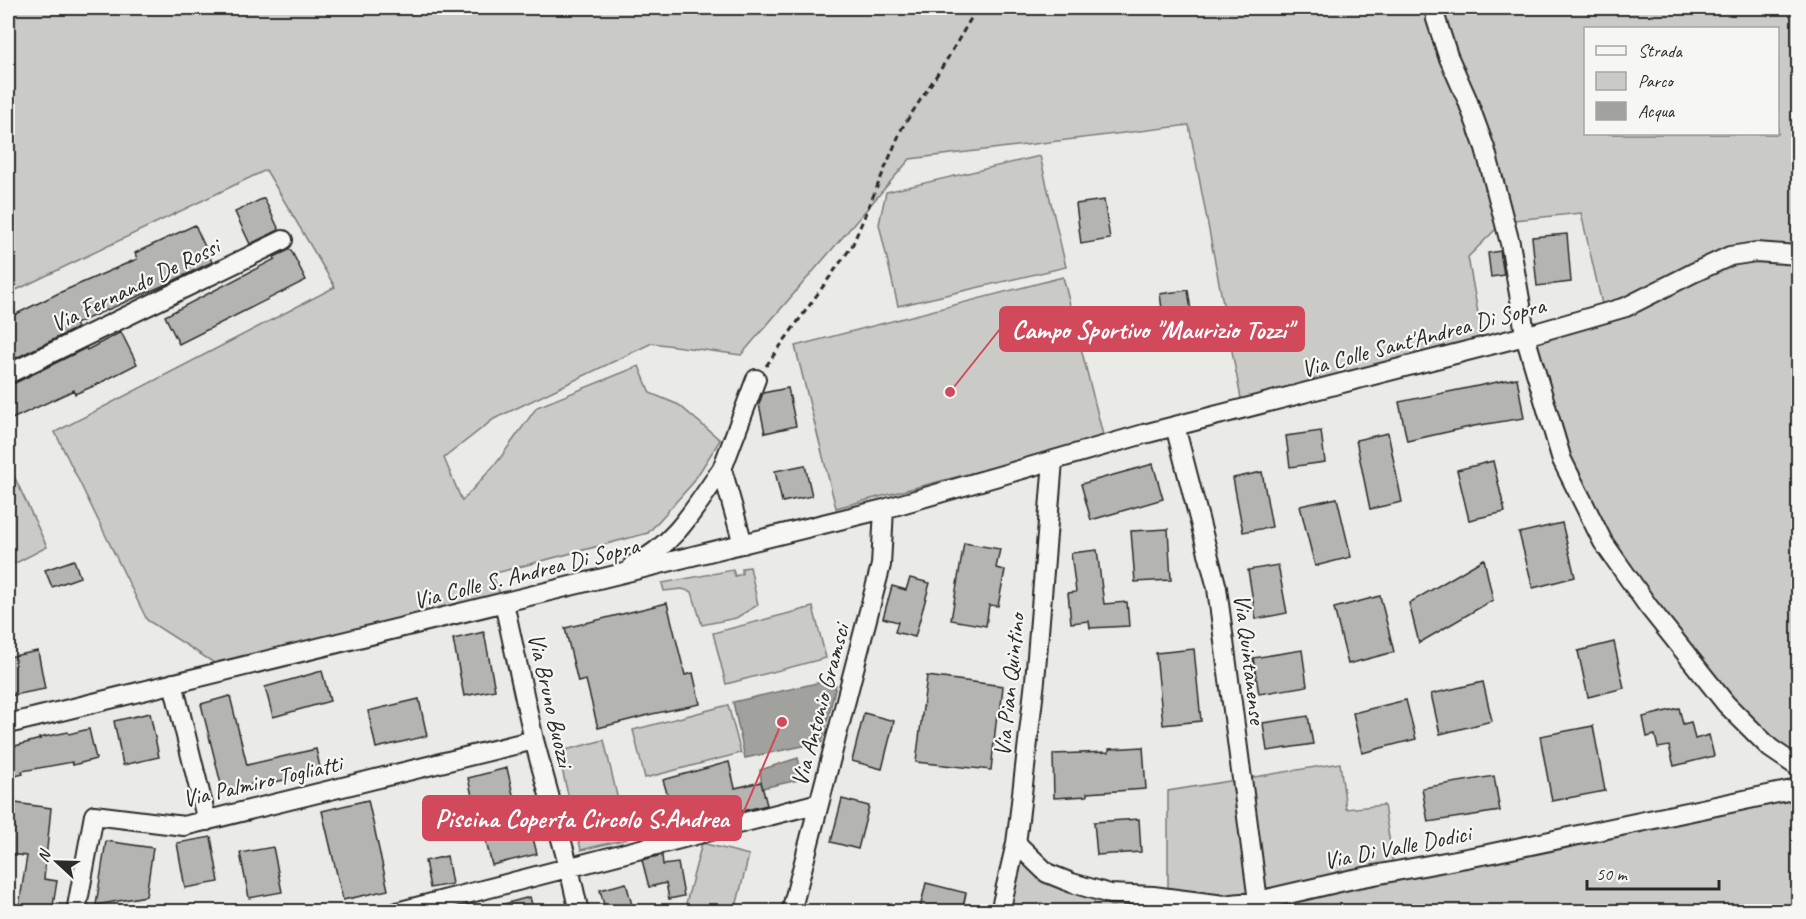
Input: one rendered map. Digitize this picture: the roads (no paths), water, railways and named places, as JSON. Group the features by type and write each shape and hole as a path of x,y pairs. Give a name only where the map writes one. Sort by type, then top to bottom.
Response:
{"street":[{"path":"1435,8 1448,56 1485,148 1510,243 1525,336 1562,460 1603,542 1648,606 1726,704 1770,748 1798,767"},
{"name":"Via Fernando De Rossi","path":"8,374 283,240"},
{"name":"Via Colle Sant'Andrea Di Sopra","path":"1053,460 1175,426 1525,336 1626,307 1730,256 1756,252 1798,255"},
{"path":"606,578 646,559 679,531 722,469 756,379"},
{"name":"Via Quintanense","path":"1175,426 1217,588 1258,901"},
{"name":"Via Colle S. Andrea Di Sopra","path":"8,724 884,509 1053,460"},
{"name":"Via Pian Quintino","path":"1000,912 1016,843 1035,681 1053,460"},
{"path":"722,469 742,544"},
{"name":"Via Antonio Gramsci","path":"791,912 881,565 884,509"},
{"name":"Via Bruno Buozzi","path":"504,603 534,740 579,912"},
{"path":"173,683 207,821"},
{"name":"Via Palmiro Togliatti","path":"76,912 94,815 184,826 534,740"},
{"name":"Via Di Valle Dodici","path":"1016,843 1047,873 1072,883 1110,894 1153,896 1224,905 1258,901 1353,879 1500,851 1781,792 1798,786"},
{"path":"397,912 819,803"}],"water":[{"path":"830,680 836,685 822,742 745,758 733,702"},
{"path":"798,758 803,779 762,788 760,770"}],"place":[{"name":"Campo Sportivo \"Maurizio Tozzi\"","path":"950,392"},
{"name":"Piscina Coperta Circolo S.Andrea","path":"782,722"}]}
